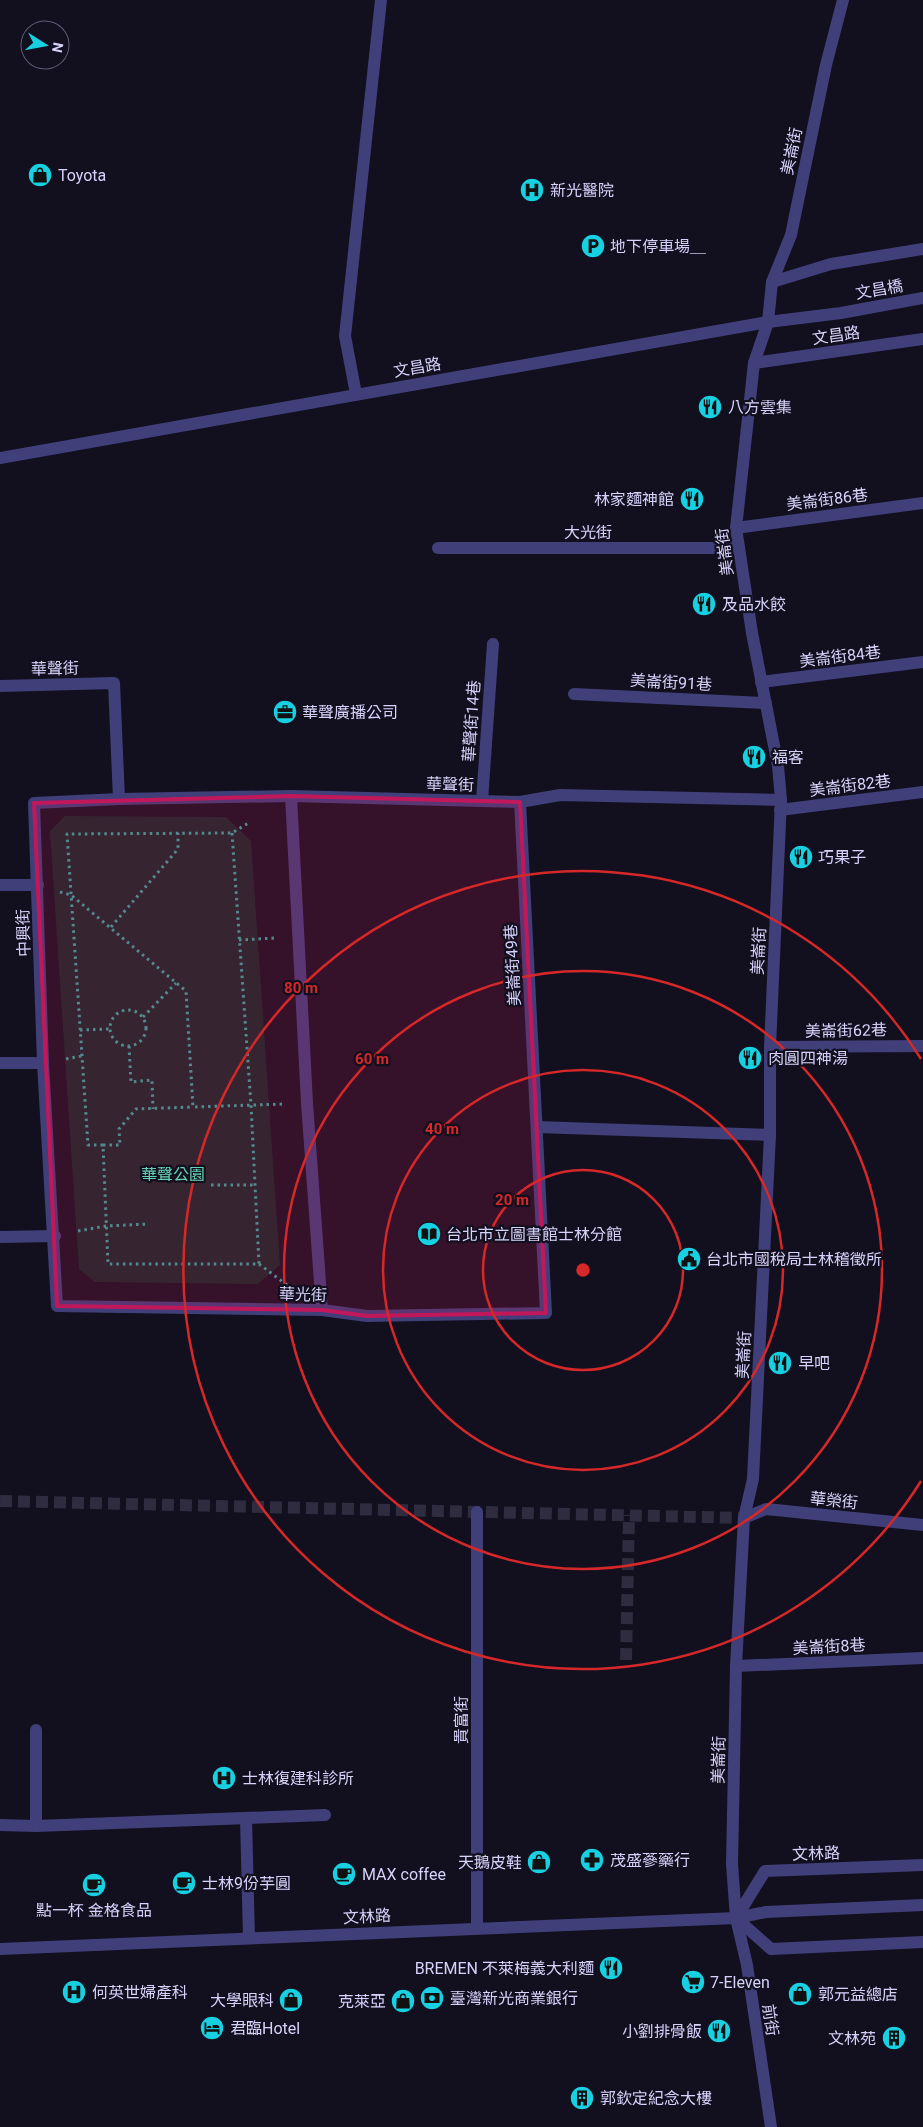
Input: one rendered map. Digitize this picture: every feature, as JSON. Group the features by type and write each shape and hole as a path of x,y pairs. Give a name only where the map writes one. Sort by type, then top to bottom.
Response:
{"street":[{"path":"356,394 346,336 381,0"},
{"name":"美崙街","path":"736,1918 732,1864 736,1666 744,1518 753,1478 770,1135 770,1048 781,805 778,766 736,528 754,363 768,322 772,282 791,235 826,65 843,0"},
{"path":"772,282 831,264 923,249"},
{"name":"文昌橋","path":"841,313 923,298"},
{"name":"文昌路","path":"0,458 768,322 841,313"},
{"name":"文昌路","path":"754,363 923,340"},
{"name":"美崙街86巷","path":"736,528 923,503"},
{"name":"大光街","path":"438,548 739,548"},
{"name":"華聲街14巷","path":"482,801 493,644"},
{"name":"美崙街84巷","path":"762,682 923,662"},
{"name":"華聲街","path":"0,686 114,683 119,799"},
{"name":"美崙街91巷","path":"574,694 766,703"},
{"name":"美崙街82巷","path":"781,805 923,792"},
{"name":"華聲街","path":"34,804 119,799 291,796 520,802 560,794 781,805"},
{"path":"291,796 307,1103 322,1310"},
{"name":"美崙街49巷","path":"520,802 546,1313"},
{"name":"中興街","path":"34,804 43,1063 57,1306"},
{"path":"0,885 38,885"},
{"name":"美崙街62巷","path":"770,1048 923,1046"},
{"path":"0,1063 43,1063"},
{"path":"537,1127 770,1135"},
{"path":"0,1237 54,1236"},
{"name":"華光街","path":"57,1306 322,1310 367,1316 546,1313"},
{"name":"華榮街","path":"744,1518 766,1509 923,1525"},
{"name":"貴富街","path":"477,1512 477,1928"},
{"name":"美崙街8巷","path":"736,1666 923,1658"},
{"path":"36,1730 36,1826"},
{"path":"0,1825 36,1826 325,1815"},
{"path":"246,1818 249,1938"},
{"name":"文林路","path":"736,1918 765,1871 923,1866"},
{"name":"文林路","path":"0,1949 736,1918 766,1912 923,1905"},
{"path":"736,1918 771,1949 923,1942"},
{"name":"前街","path":"736,1918 747,1965 771,2127"}],"path":[{"path":"111,927 178,849 178,833"},
{"path":"103,1145 108,1264 259,1264 251,1105 232,833 67,834 88,1145 103,1145 120,1145 119,1129 136,1109 153,1109 193,1107 251,1105 307,1103"},
{"path":"71,895 186,992 193,1107"},
{"path":"239,940 298,937"},
{"path":"143,1017 176,983"},
{"path":"126,1009 136,1011 143,1017 146,1026 144,1036 138,1043 129,1046 120,1044 112,1038 111,1020 117,1012 126,1009"},
{"path":"80,1030 110,1029"},
{"path":"129,1046 131,1082 152,1080 153,1109"},
{"path":"211,1185 255,1185"},
{"path":"106,1226 149,1224"}],"highlighted area":[{"path":"291,796 520,802 546,1313 367,1316 322,1310 57,1306 34,803"}],"green space":[{"name":"華聲公園","path":"65,816 226,817 251,841 280,1265 258,1284 95,1282 79,1269 50,831"}],"tunnel":[{"path":"0,1501 744,1518"},
{"path":"626,1660 629,1515"}],"place":[{"name":"Toyota","path":"40,175"},
{"name":"新光醫院","path":"532,190"},
{"name":"地下停車場＿","path":"593,246"},
{"name":"八方雲集","path":"710,407"},
{"name":"林家麵神館","path":"692,499"},
{"name":"及品水餃","path":"704,604"},
{"name":"華聲廣播公司","path":"285,712"},
{"name":"福客","path":"754,757"},
{"name":"巧果子","path":"801,857"},
{"name":"肉圓四神湯","path":"750,1058"},
{"name":"台北市立圖書館士林分館","path":"429,1234"},
{"name":"台北市國稅局士林稽徵所","path":"689,1259"},
{"name":"早吧","path":"780,1363"},
{"name":"士林復建科診所","path":"224,1778"},
{"name":"茂盛蔘藥行","path":"592,1860"},
{"name":"天鵝皮鞋","path":"539,1862"},
{"name":"MAX coffee","path":"344,1874"},
{"name":"士林9份芋圓","path":"184,1883"},
{"name":"點一杯 金格食品","path":"94,1885"},
{"name":"BREMEN 不萊梅義大利麵","path":"611,1968"},
{"name":"7-Eleven","path":"693,1982"},
{"name":"何英世婦產科","path":"74,1992"},
{"name":"郭元益總店","path":"800,1994"},
{"name":"臺灣新光商業銀行","path":"432,1998"},
{"name":"大學眼科","path":"291,2000"},
{"name":"克萊亞","path":"403,2001"},
{"name":"君臨Hotel","path":"212,2028"},
{"name":"小劉排骨飯","path":"719,2031"},
{"name":"文林苑","path":"894,2038"},
{"name":"郭欽定紀念大樓","path":"582,2098"}]}
